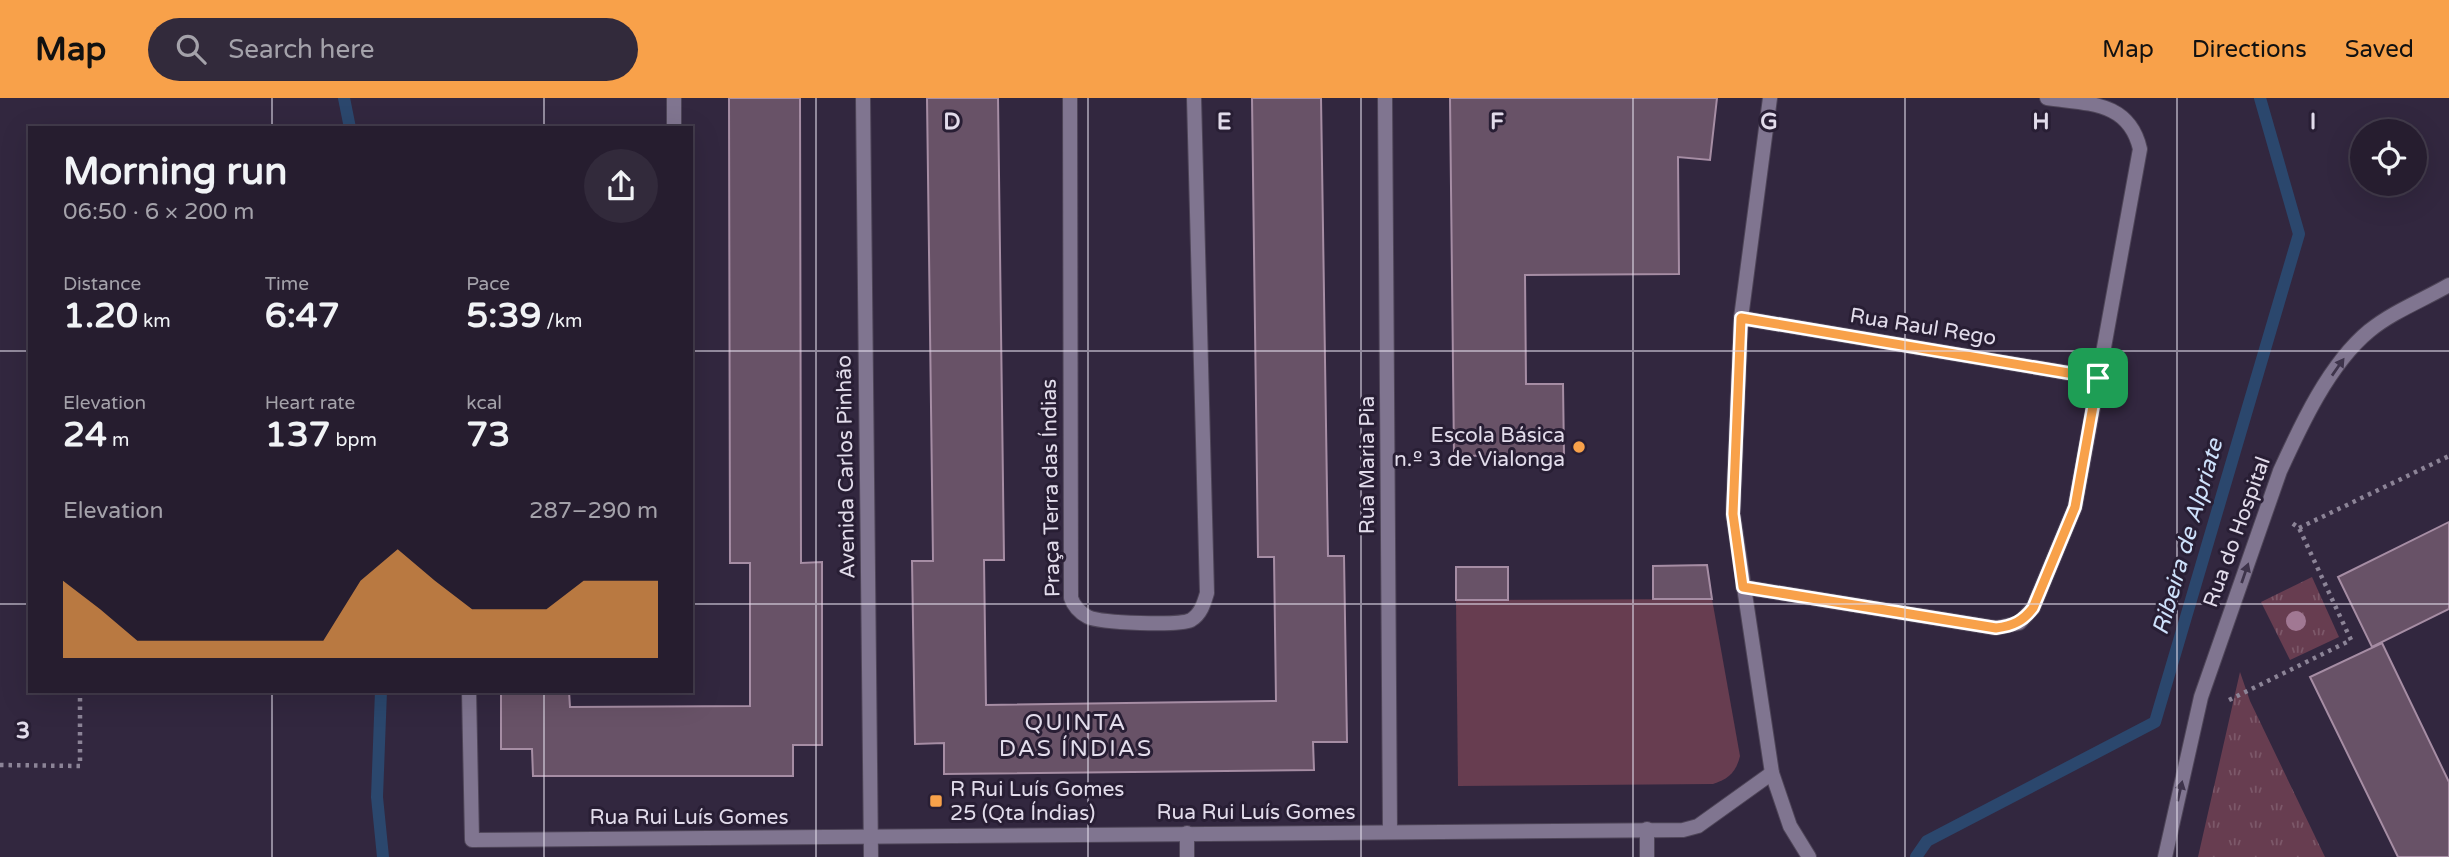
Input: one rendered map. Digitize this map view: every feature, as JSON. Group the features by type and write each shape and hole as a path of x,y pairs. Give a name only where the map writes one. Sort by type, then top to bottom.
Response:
{"street":[{"path":"674,98 674,126"},
{"name":"Avenida Carlos Pinhão","path":"863,98 871,857"},
{"name":"Praça Terra das Índias","path":"1070,98 1071,597 1074,607 1081,613 1098,620 1181,624 1195,617 1207,593 1194,98"},
{"name":"Rua Maria Pia","path":"1385,98 1390,832"},
{"path":"1770,98 1741,318 1733,514 1772,773 1790,826 1809,857"},
{"path":"1743,587 1996,628 2019,622 2033,608 2073,514 2140,149 2137,134 2127,119 2113,111 2047,98"},
{"name":"Rua do Hospital","path":"2165,857 2200,704 2268,507 2295,439 2315,401 2350,350 2369,331 2449,285"},
{"name":"Rua Raul Rego","path":"1741,318 2098,378"},
{"name":"Rua Rui Luís Gomes","path":"469,693 472,840 1683,830 1698,826 1772,773"},
{"path":"1647,830 1647,857"},
{"path":"1187,833 1187,857"}],"path":[{"path":"2299,528 2449,456"},
{"path":"2200,704 2225,701 2350,640 2299,528 2268,507"},
{"path":"0,765 80,766 80,693"}],"green space":[{"path":"2312,577 2339,637 2290,660 2261,602"},
{"path":"1712,599 1740,756 1734,771 1727,777 1713,784 1458,786 1456,600"},
{"path":"2240,672 2250,701 2325,857 2198,857"}],"building":[{"path":"729,98 800,98 801,563 822,562 822,745 793,745 793,776 533,776 532,749 501,749 501,693 569,693 570,707 750,706 750,563 730,563"},
{"path":"927,98 998,98 1004,560 984,560 986,705 1276,701 1274,557 1258,557 1252,98 1321,98 1328,556 1344,556 1347,742 1313,742 1314,770 944,774 944,743 915,744 912,561 933,561"},
{"path":"1450,98 1717,98 1710,160 1678,157 1679,274 1525,275 1526,384 1563,384 1564,455 1454,456"},
{"path":"2449,522 2449,609 2372,647 2338,577"},
{"path":"1707,565 1712,599 1653,599 1653,566"},
{"path":"1456,567 1508,567 1508,600 1456,600"},
{"path":"2382,643 2449,782 2449,857 2398,857 2310,677"}],"waterway":[{"path":"344,98 350,126"},
{"name":"Ribeira de Alpriate","path":"1916,857 1927,841 2155,722 2299,234 2260,98"},
{"path":"381,693 377,797 383,857"}],"place":[{"name":"Escola Básica n.º 3 de Vialonga","path":"1579,447"},
{"name":"R Rui Luís Gomes 25 (Qta Índias)","path":"936,801"}],"district":[{"name":"QUINTA DAS ÍNDIAS","path":"1076,736"}],"route":[{"path":"1741,318 2098,378 2073,514 2033,608 2019,622 1996,628 1743,587 1733,514 1741,318"}]}
